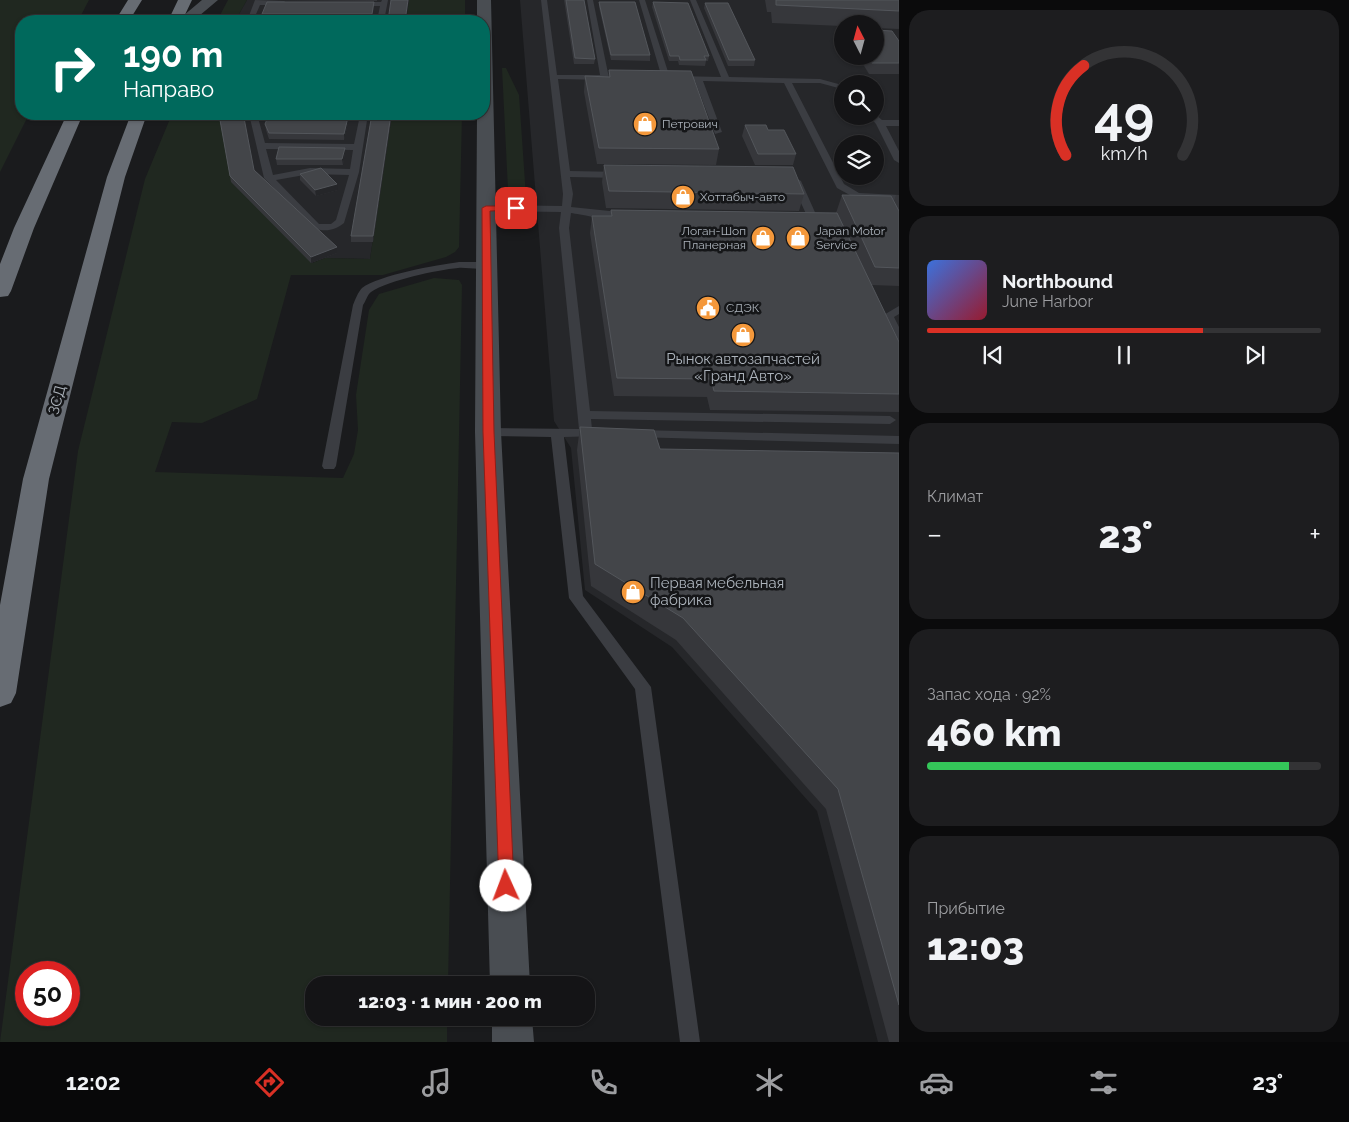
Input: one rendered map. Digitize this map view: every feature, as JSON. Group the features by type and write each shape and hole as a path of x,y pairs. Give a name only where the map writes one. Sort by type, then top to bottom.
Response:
{"highway":[{"path":"126,15 135,0"},
{"path":"178,15 185,0"},
{"path":"0,291 24,228 72,120"},
{"name":"ЗСД","path":"0,693 36,479 116,177 137,120"}],"main road":[{"path":"124,15 125,0"},
{"path":"192,15 211,0"},
{"path":"484,0 484,15"},
{"path":"485,120 488,432 510,976"},
{"path":"512,1026 513,1042"}],"lane":[{"path":"544,0 568,194 564,228 586,433"},
{"path":"553,77 609,78 590,0"},
{"path":"642,0 661,78 820,81 834,85"},
{"path":"693,0 726,79"},
{"path":"253,15 258,2 296,3"},
{"path":"345,4 384,2 382,15"},
{"path":"698,78 718,132"},
{"path":"788,80 840,186 857,196 899,198"},
{"path":"257,120 269,178 316,226 323,228 334,226 341,221 354,172 363,120"},
{"path":"884,121 899,123"},
{"path":"880,125 899,160"},
{"path":"261,146 358,147"},
{"path":"269,178 310,171 354,172"},
{"path":"566,174 635,175"},
{"path":"785,177 795,177 813,218 793,218"},
{"path":"486,208 566,210 606,215 636,216"},
{"path":"329,466 358,305 365,292 381,283 434,269 459,265 487,265"},
{"path":"899,309 888,316 899,338"},
{"path":"584,415 890,420"},
{"path":"488,432 606,433"},
{"path":"557,432 576,598 643,687 690,1042"},
{"path":"626,434 899,440"}],"shaded area":[{"path":"0,0 89,0 81,15 15,15 15,120 26,120 0,172"},
{"path":"228,0 247,0 238,15 220,15"},
{"path":"247,0 409,0 407,15 238,15"},
{"path":"409,0 465,0 465,15 407,15"},
{"path":"520,0 899,0 899,1042 878,1042 817,811 672,647 585,590 571,448 554,421"},
{"path":"502,68 506,68 519,95 526,197 508,190"},
{"path":"170,120 220,120 221,126 312,263 325,258 370,259 391,120 462,120 459,247 455,252 446,257 383,275 291,275 257,399 202,423 172,422 155,472 343,478 354,454 358,430 356,395 369,310 379,294 434,278 459,280 462,285 448,976 305,976 305,1026 447,1026 447,1042 0,1042 78,451 145,179"},
{"path":"221,120 391,120 370,259 325,258 311,263 231,182"}],"building":[{"path":"391,0 408,0 406,15 389,15"},
{"path":"566,0 584,0 595,59 575,58"},
{"path":"776,0 899,0 899,11 776,5"},
{"path":"267,2 374,2 372,14 262,14"},
{"path":"599,2 635,2 650,55 611,55"},
{"path":"653,2 688,3 709,56 704,56 706,60 680,60 679,56 670,56"},
{"path":"705,3 728,3 755,60 729,60"},
{"path":"884,31 892,31 899,41 899,63 884,63"},
{"name":"Петрович","path":"609,70 691,71 719,149 599,148 585,76 610,77"},
{"path":"220,120 244,120 254,170 337,247 311,257 230,176"},
{"path":"267,120 347,120 344,134 269,133 265,124"},
{"path":"371,120 390,120 373,236 351,236"},
{"path":"745,125 766,125 768,130 784,130 796,154 758,154"},
{"path":"279,147 345,148 342,159 276,159"},
{"path":"604,165 793,167 804,194 609,191"},
{"path":"321,168 337,184 315,190 300,174"},
{"path":"842,195 891,196 899,211 899,268 875,267"},
{"name":"Рынок автозапчастей «Гранд Авто»","path":"611,210 837,213 899,342 899,394 714,391 711,379 617,378 592,216 612,216"},
{"path":"580,427 654,430 660,449 899,453 899,1005 838,789 683,618 595,564"}],"place":[{"name":"Петрович","path":"645,124"},
{"name":"Хоттабыч-авто","path":"683,197"},
{"name":"Логан-Шоп Планерная","path":"763,238"},
{"name":"Japan Motor Service","path":"798,238"},
{"name":"СДЭК","path":"708,308"},
{"name":"Рынок автозапчастей «Гранд Авто»","path":"743,335"},
{"name":"Первая мебельная фабрика","path":"633,592"}],"route":[{"path":"506,886 488,432 486,208 516,208"}]}
